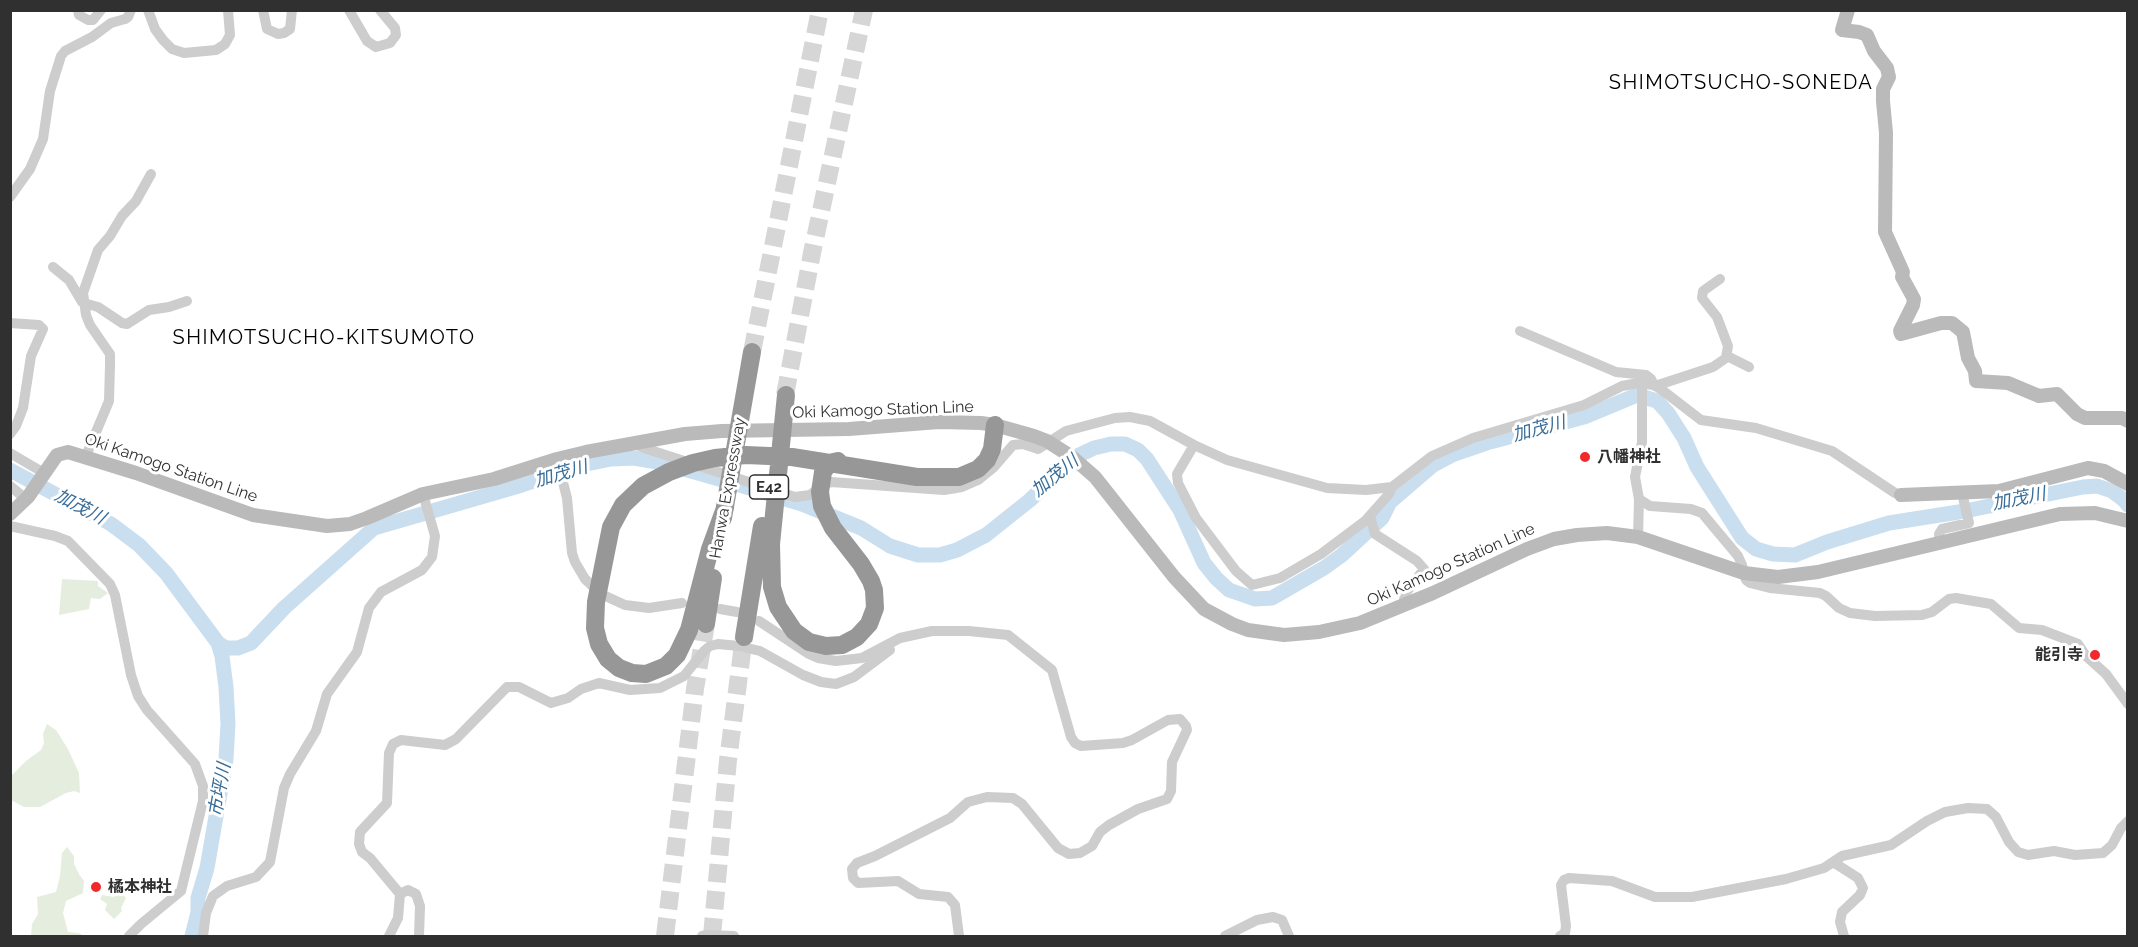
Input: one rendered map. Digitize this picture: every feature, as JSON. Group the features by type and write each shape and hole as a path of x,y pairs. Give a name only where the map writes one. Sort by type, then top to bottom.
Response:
{"highway":[{"name":"Hanwa Expressway","path":"706,624 714,551 725,508 752,351"},
{"name":"E42","path":"744,637 763,561 785,395"},
{"path":"714,551 685,640 677,655 666,666 646,674 626,671 608,659 596,637 595,612 603,561 611,527 623,505 643,486 676,468 700,461 720,457 768,455 826,469 916,477 943,478 966,475 978,470 987,460 992,449 995,425"},
{"path":"763,561 774,597 788,624 801,637 809,642 834,646 850,642 864,632 875,608 874,590 871,581 824,512 820,492 826,469"}],"main road":[{"path":"1848,10 1842,30 1867,35 1874,51 1887,69 1889,77 1883,89 1886,133 1885,232 1903,272 1902,277 1914,299 1900,331 1901,334 1941,323 1952,323 1963,332 1968,358 1975,371 1976,381 2008,383 2039,396 2057,394 2077,414 2085,418 2122,418 2127,421"},
{"name":"Oki Kamogo Station Line","path":"10,514 27,498 57,455 62,453 86,456 253,514 327,526 350,524 368,519 423,494 494,479 557,461 686,434 722,431 849,429 968,422 995,425 1047,441 1083,466 1110,494 1188,593 1204,609 1232,624 1266,633 1302,634 1360,623 1546,541 1569,536 1596,533 1638,537 1744,573 1778,577 1803,574 2060,514 2095,513 2126,520"},
{"path":"1901,495 2008,489 2088,468 2104,471 2127,484"}],"street":[{"path":"78,10 83,18 93,20 100,10"},
{"path":"10,197 30,169 43,140 50,91 61,56 65,51 86,40 111,22 128,17 131,10"},
{"path":"148,10 155,29 167,45 184,53 216,50 225,44 231,30 228,10"},
{"path":"263,10 267,29 278,34 290,29 292,10"},
{"path":"350,10 367,41 376,47 390,43 396,35 395,28 380,10"},
{"path":"86,456 109,400 110,354 90,326 83,293 98,250 122,216 136,201 151,174"},
{"path":"53,267 69,280 84,305"},
{"path":"1194,445 1177,474 1178,483 1196,518 1236,571 1252,585 1280,579 1305,565 1351,532 1370,516 1389,494 1392,487 1432,456 1473,438 1584,405 1622,386 1648,385 1720,363 1727,356 1728,346 1717,317 1701,298 1703,291 1720,279"},
{"path":"84,305 98,307 127,324 149,310 169,307 187,300"},
{"path":"10,323 39,325 43,329 31,356 23,408 10,434"},
{"path":"1520,330 1616,372 1646,375 1648,385 1642,410 1642,441 1635,477 1639,499 1638,537"},
{"path":"1727,356 1749,367"},
{"path":"1648,385 1701,420 1749,427 1832,450 1888,489 1901,495"},
{"path":"635,444 795,497 802,497 831,482 935,490 962,487 986,474 1013,445 1023,444 1038,449 1047,441 1066,431 1115,418 1130,417 1150,421 1227,460 1327,488 1366,490 1392,487"},
{"path":"10,453 43,474"},
{"path":"557,461 564,484 572,553 580,571 592,586 609,599 633,607 649,608 682,603"},
{"path":"10,486 27,498"},
{"path":"1940,542 1939,534 1942,530 1970,523 1962,493"},
{"path":"203,936 206,913 213,896 227,886 256,877 270,862 284,788 314,735 327,694 360,645 366,615 372,603 386,588 422,570 432,557 435,536 423,494"},
{"path":"1639,499 1650,506 1700,511 1738,556 1746,580 1750,583 1770,588 1820,592 1845,611 1865,616 1922,615 1932,612 1949,599 1956,598 1989,603 2021,629 2042,630 2078,644 2085,656 2106,674 2127,704"},
{"path":"1370,516 1375,534 1417,561 1424,569 1405,594 1403,606"},
{"path":"10,526 68,541 110,584 115,595 131,675 138,696 147,710 195,764 203,786 203,801 181,891 129,936"},
{"path":"720,609 737,612"},
{"path":"759,621 796,647 827,660 845,661 862,658 906,636 932,631 969,631 1008,635 1052,670 1071,737 1075,743 1081,746 1132,740 1168,720 1180,720 1186,726 1187,730 1172,762 1171,791 1167,799 1138,809 1109,825 1100,832 1092,846 1080,853 1069,854 1058,848 1023,804 1013,798 987,797 968,802 950,818 857,863 852,869 853,878 858,883 898,881 920,894 948,897 955,905 959,936"},
{"path":"389,936 398,918 400,894 370,858 362,852 358,844 360,832 387,803 389,753 393,744 401,740 445,745 456,740 507,687 519,687 551,703 568,698 581,689 599,682 630,690 660,688 678,681 707,648 718,644 760,651 803,675 821,682 836,684 849,680 863,671 906,636"},
{"path":"1560,936 1565,933 1566,926 1561,885 1569,878 1612,881 1655,897 1692,897 1786,879 1824,868 1842,856 1892,845 1927,820 1945,812 1968,808 1987,809 1996,817 2009,842 2018,852 2028,855 2054,851 2075,855 2103,853 2112,845 2127,821"},
{"path":"1833,862 1858,878 1863,888 1860,895 1842,912 1840,922 1844,936"},
{"path":"400,894 408,890 416,894 420,906 419,936"},
{"path":"1225,936 1257,920 1273,917 1282,920 1289,936"},
{"path":"702,936 734,936"}],"green space":[{"path":"62,579 98,581 98,586 108,593 100,599 91,598 89,609 59,615"},
{"path":"47,724 56,730 68,749 79,773 80,793 74,791 66,793 40,807 24,807 11,800 11,776 41,750"},
{"path":"67,847 74,856 74,864 84,881 83,893 66,901 63,913 68,932 84,936 31,936 32,924 38,914 37,897 56,892 62,853"},
{"path":"118,892 126,898 121,908 122,911 114,919 105,910 107,904 100,899 102,895 114,897"}],"waterway":[{"name":"加茂川","path":"10,470 111,524 139,545 166,573 218,643 226,648 238,648 251,643 284,608 374,528 582,465 611,459 634,458 663,463 733,483 802,504 861,528 890,546 918,555 940,555 957,550 986,535 1030,500 1075,457 1094,448 1125,444 1138,450 1147,459 1180,510 1204,563 1216,578 1229,590 1255,599 1272,598 1342,555 1382,518 1390,502 1433,465 1452,455 1490,442 1584,417 1637,395 1657,401 1668,413 1684,438 1697,467 1742,538 1756,549 1773,554 1795,555 1827,542 1889,523 1965,511 2083,487 2097,486 2112,491 2128,505"},
{"name":"市坪川","path":"192,936 198,912 198,898 207,868 226,759 228,724 226,687 218,643"}],"tunnel":[{"path":"752,352 820,10"},
{"path":"785,395 812,253 864,10"},
{"path":"665,936 695,689 706,624"},
{"path":"712,936 728,760 744,637"}],"place":[{"name":"八幡神社","path":"1585,457"},
{"name":"能引寺","path":"2095,655"},
{"name":"橘本神社","path":"96,887"}],"district":[{"name":"SHIMOTSUCHO-SONEDA","path":"1741,83"},
{"name":"SHIMOTSUCHO-KITSUMOTO","path":"324,338"}]}
